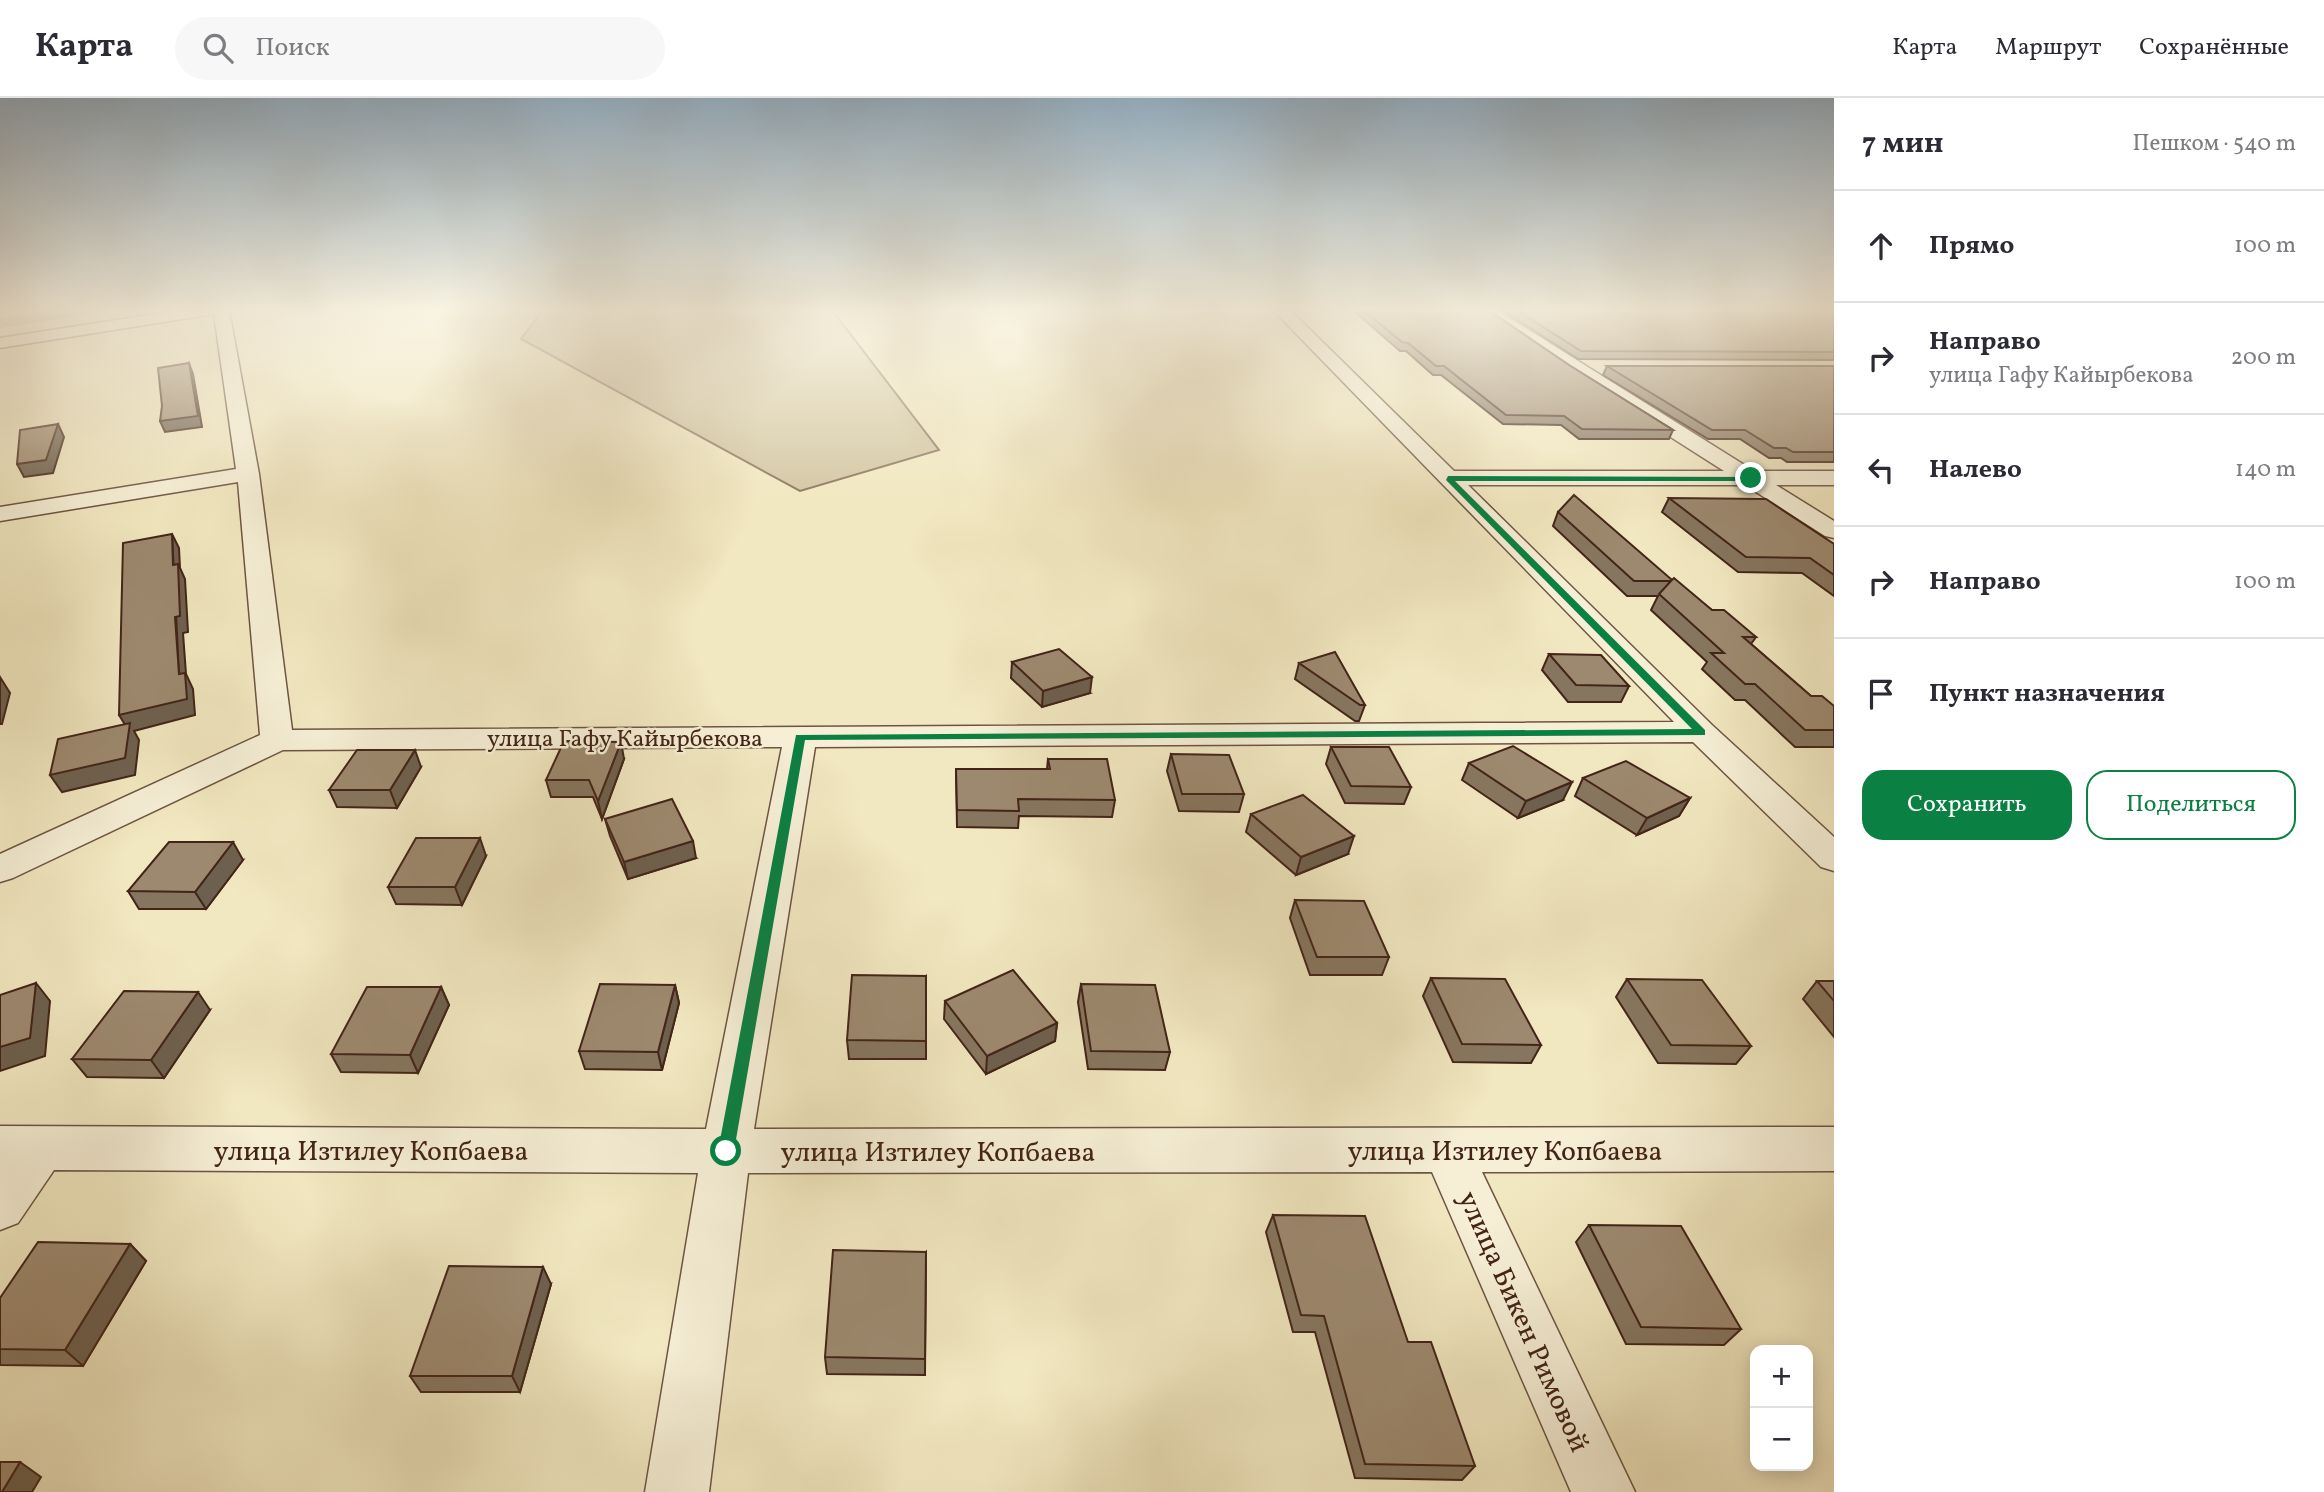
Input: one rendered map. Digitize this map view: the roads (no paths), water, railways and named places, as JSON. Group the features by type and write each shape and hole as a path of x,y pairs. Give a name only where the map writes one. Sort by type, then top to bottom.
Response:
{"street":[{"path":"0,869 277,740 248,474 231,375"},
{"path":"1345,375 1701,732 1834,858"},
{"path":"1586,375 1834,531"},
{"path":"0,514 248,474"},
{"path":"1448,478 1834,478"},
{"name":"улица Гафу Кайырбекова","path":"277,740 1701,732"},
{"path":"677,1492 726,1151 800,737"},
{"path":"0,1206 20,1148"},
{"name":"улица Изтилеу Копбаева","path":"20,1148 726,1151 1834,1149"},
{"name":"улица Бикен Римовой","path":"1447,1150 1602,1492"}]}
